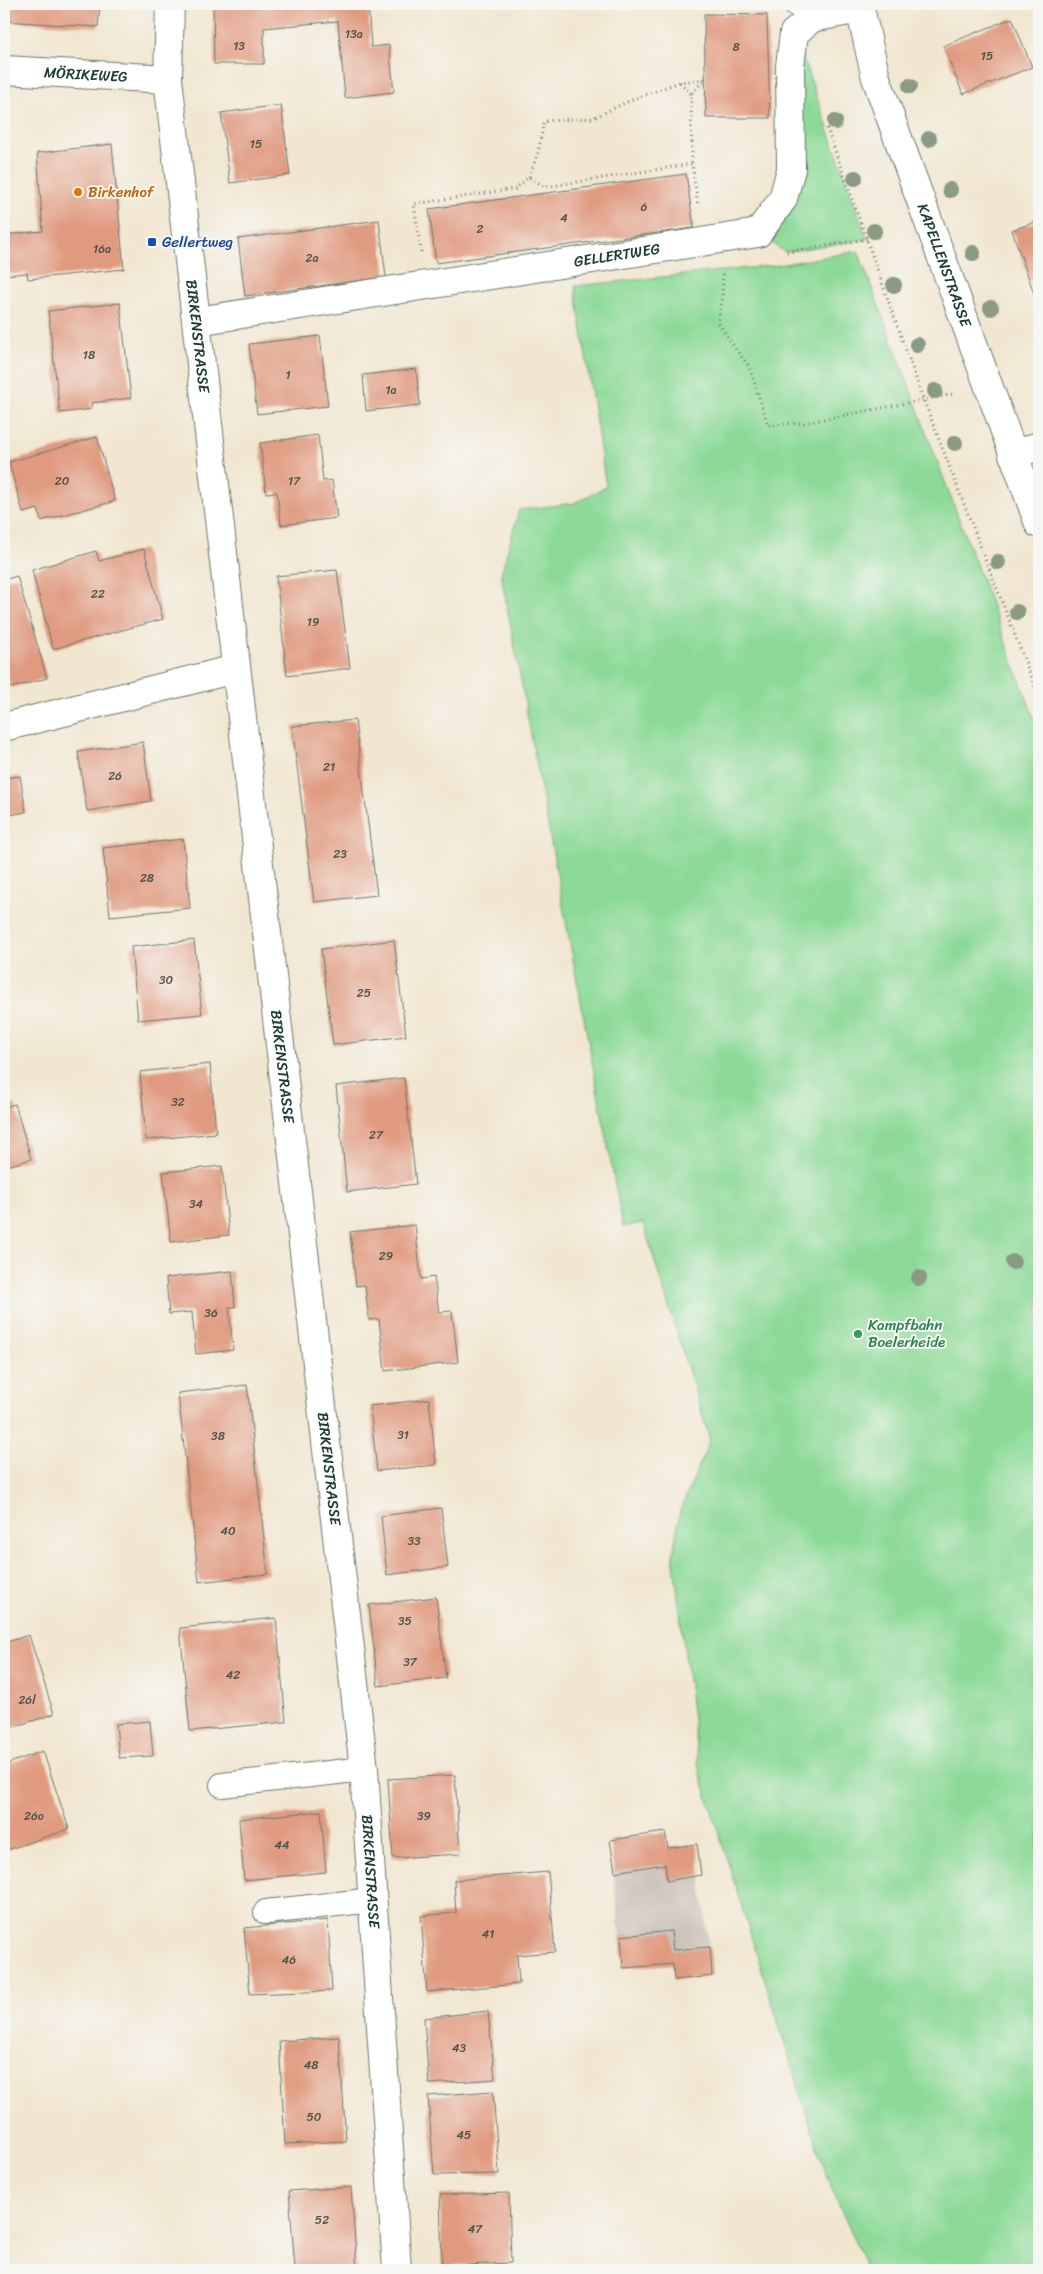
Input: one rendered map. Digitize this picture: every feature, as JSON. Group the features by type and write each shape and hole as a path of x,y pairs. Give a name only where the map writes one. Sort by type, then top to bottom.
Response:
{"street":[{"name":"BIRKENSTRASSE","path":"170,4 168,79 364,1768 397,2270"},
{"path":"758,233 783,199 792,169 790,66 794,33 804,11 860,6"},
{"name":"KAPELLENSTRASSE","path":"860,6 876,78 1039,524"},
{"name":"MÖRIKEWEG","path":"4,70 168,79"},
{"name":"GELLERTWEG","path":"197,321 758,233"},
{"path":"1013,455 1039,446"},
{"path":"4,727 235,669"}],"lane":[{"path":"222,1785 364,1768"},
{"path":"266,1912 373,1900"}],"path":[{"path":"425,285 414,204 515,189 529,177 538,154 544,121 592,118 631,100 680,82 705,79 691,94"},
{"path":"680,82 691,94 692,164 712,240 722,300 718,322 749,366 768,425 804,423 924,401"},
{"path":"827,128 924,401 1039,697"},
{"path":"529,177 545,187 692,164"},
{"path":"758,233 785,252 867,239"}],"shaded area":[{"path":"665,1832 668,1848 697,1844 712,1976 674,1980 672,1964 623,1968 610,1840"}],"green space":[{"path":"794,33 867,239 785,252 758,233 783,199"},
{"name":"Kampfbahn Boelerheide","path":"858,251 1039,731 1039,2270 867,2270 825,2172 699,1770 673,1555 680,1511 710,1440 643,1223 623,1227 501,574 519,510 574,503 606,487 575,286 779,265"}],"building":[{"path":"4,4 100,4 98,27 4,21"},
{"path":"213,4 368,4 371,47 389,45 394,92 345,98 338,21 264,28 264,64 214,64"},
{"path":"704,14 767,15 770,118 706,118"},
{"path":"1012,18 1032,67 963,94 943,46"},
{"path":"281,105 290,175 230,183 221,113"},
{"name":"Birkenhof","path":"112,144 124,269 28,279 27,273 4,275 4,235 43,231 37,153"},
{"path":"686,174 694,228 436,263 429,209"},
{"path":"379,220 386,277 245,296 238,239"},
{"path":"1039,221 1039,308 1012,230"},
{"path":"120,303 131,398 91,403 92,409 60,413 48,311"},
{"path":"320,336 328,406 257,414 249,344"},
{"path":"416,369 420,405 366,411 363,375"},
{"path":"318,435 323,481 332,480 337,518 281,525 277,492 266,493 260,443"},
{"path":"97,437 115,501 41,521 38,509 23,513 9,462"},
{"path":"144,549 163,619 53,649 32,570 96,551 99,561"},
{"path":"337,570 350,668 287,676 276,576"},
{"path":"17,576 47,678 11,688 4,663 4,580"},
{"path":"355,720 377,895 314,902 292,726"},
{"path":"143,742 151,801 87,811 78,752"},
{"path":"20,776 26,812 4,816 4,778"},
{"path":"183,839 190,908 110,916 103,848"},
{"path":"194,940 202,1014 138,1020 131,947"},
{"path":"394,940 406,1036 333,1045 321,949"},
{"path":"210,1064 216,1133 146,1140 140,1072"},
{"path":"404,1078 416,1184 347,1192 336,1086"},
{"path":"15,1104 31,1159 4,1167 4,1107"},
{"path":"222,1166 229,1235 171,1242 163,1172"},
{"path":"415,1225 421,1279 434,1277 439,1312 452,1311 458,1362 385,1371 379,1319 369,1320 365,1285 356,1286 350,1232"},
{"path":"232,1271 235,1307 229,1307 233,1350 196,1354 192,1312 169,1314 166,1278"},
{"path":"247,1385 268,1574 199,1582 178,1393"},
{"path":"429,1399 436,1465 377,1471 370,1406"},
{"path":"441,1508 448,1567 387,1575 381,1516"},
{"path":"436,1597 446,1678 378,1686 369,1605"},
{"path":"276,1618 286,1722 190,1731 180,1628"},
{"path":"29,1635 54,1714 4,1730 4,1643"},
{"path":"150,1721 153,1756 119,1758 116,1724"},
{"path":"43,1751 69,1829 4,1851 4,1765"},
{"path":"455,1775 460,1854 393,1858 388,1779"},
{"path":"321,1811 326,1872 244,1880 239,1819"},
{"path":"665,1832 668,1848 697,1844 701,1875 667,1881 665,1864 615,1872 610,1840"},
{"path":"548,1872 555,1952 517,1955 519,1984 427,1992 421,1916 456,1913 454,1880"},
{"path":"328,1920 332,1991 250,1994 244,1928"},
{"path":"671,1931 673,1950 710,1947 712,1976 674,1980 673,1964 623,1968 621,1936"},
{"path":"488,2011 495,2079 429,2084 424,2018"},
{"path":"339,2037 346,2141 285,2144 279,2041"},
{"path":"493,2091 499,2174 434,2175 428,2096"},
{"path":"351,2187 357,2270 295,2270 289,2191"},
{"path":"509,2193 511,2263 442,2266 440,2195"}],"place":[{"name":"Birkenhof","path":"78,192"},
{"name":"Gellertweg","path":"152,242"},
{"name":"Kampfbahn Boelerheide","path":"858,1334"}]}
